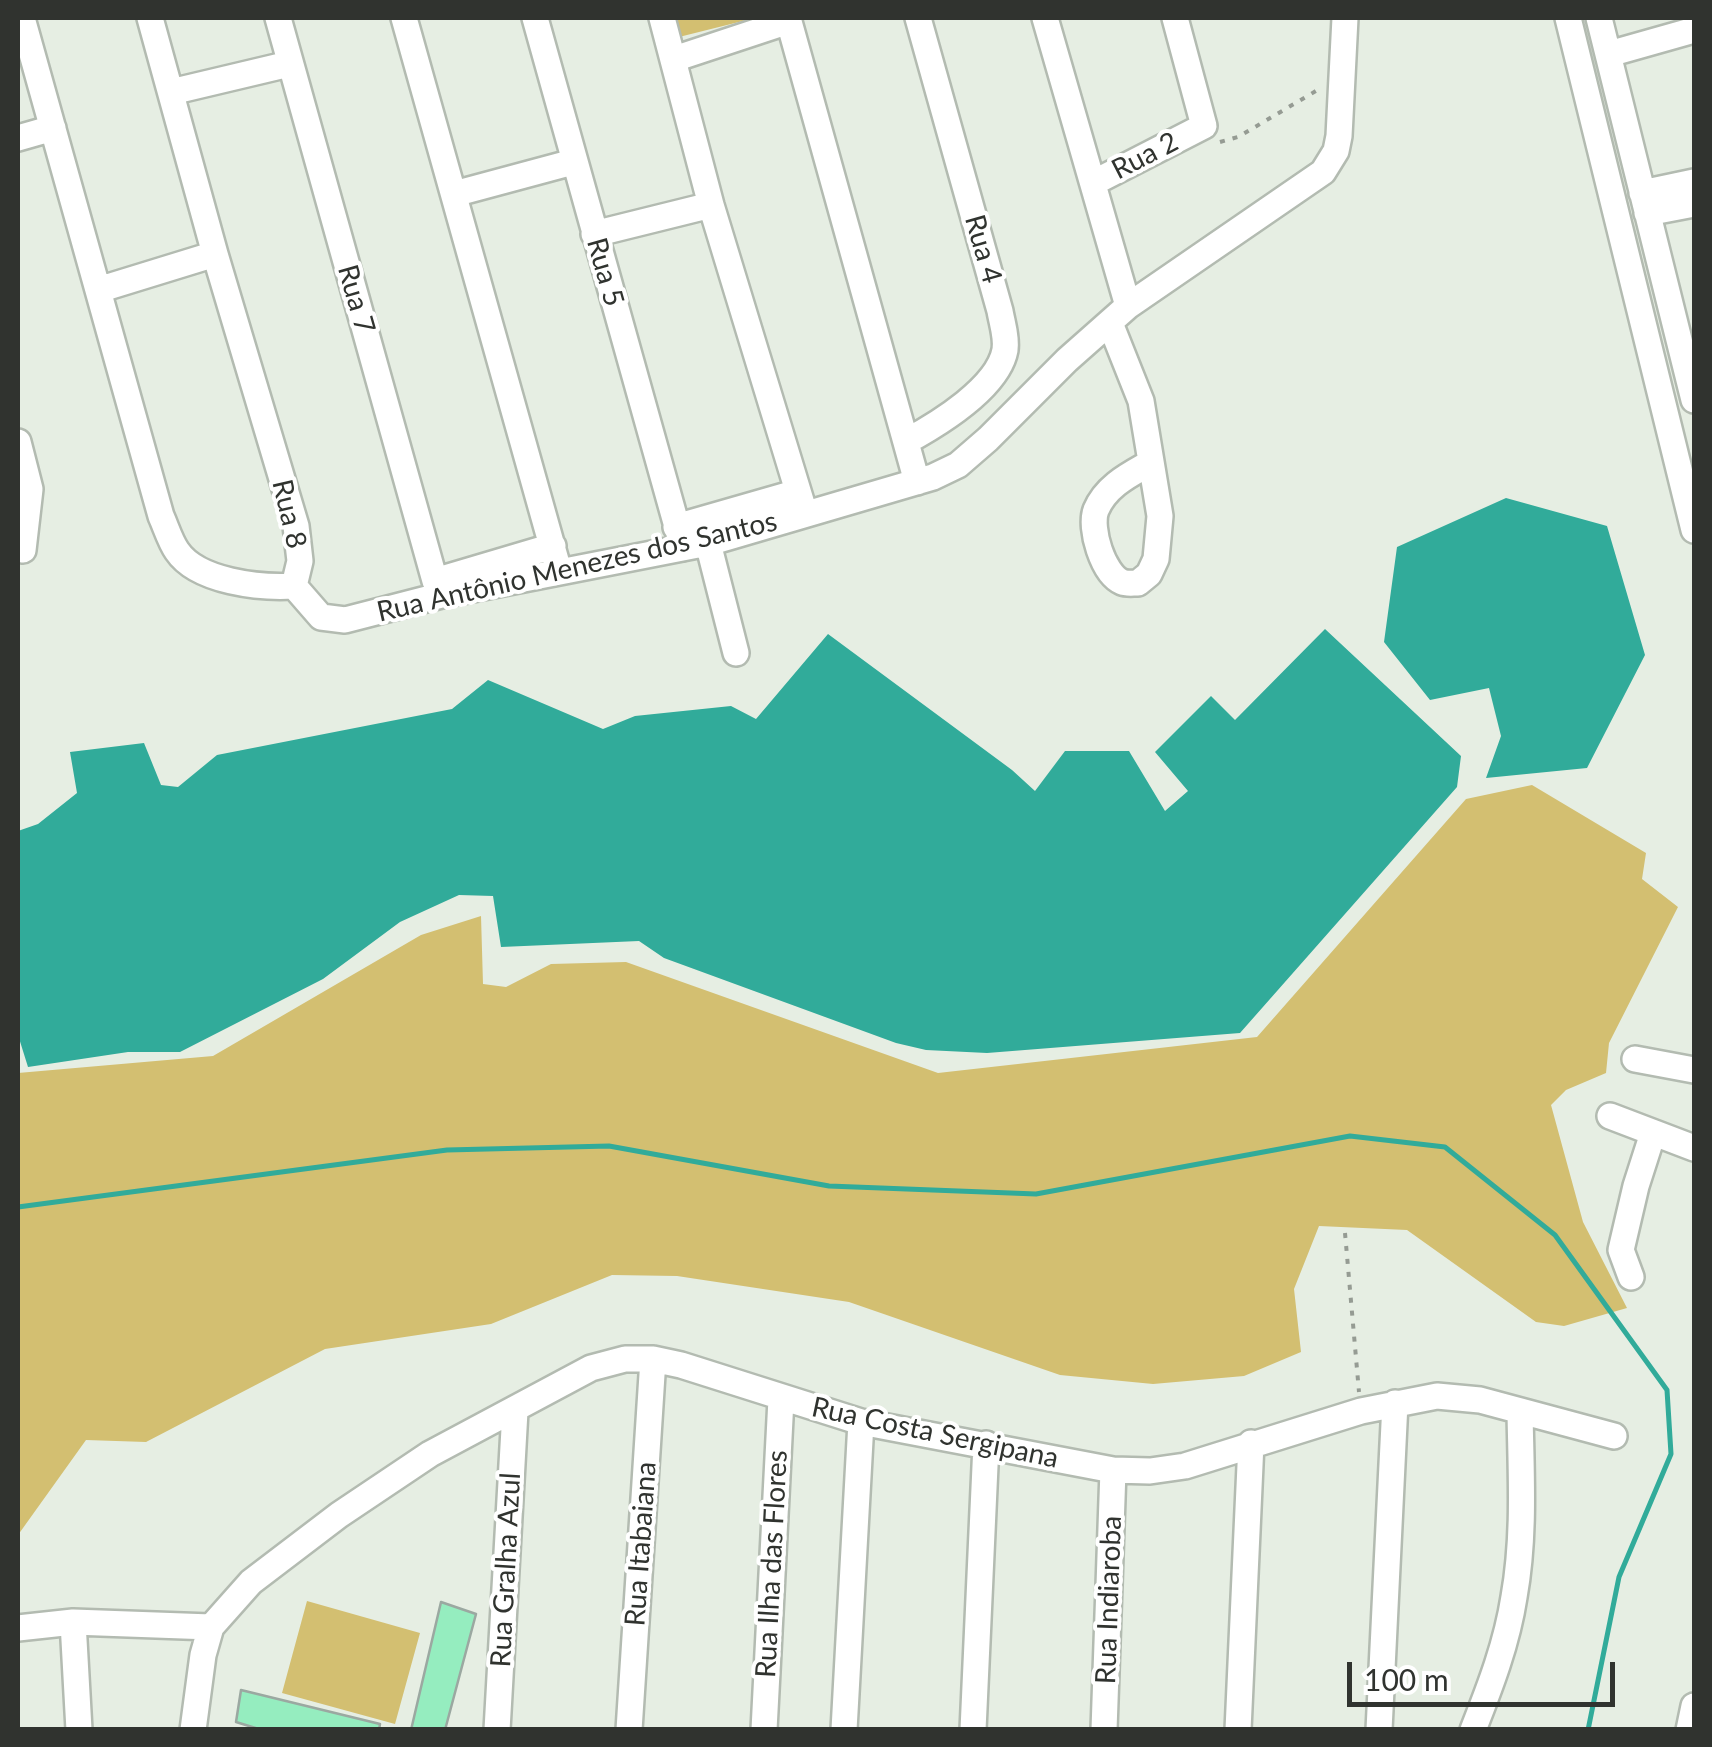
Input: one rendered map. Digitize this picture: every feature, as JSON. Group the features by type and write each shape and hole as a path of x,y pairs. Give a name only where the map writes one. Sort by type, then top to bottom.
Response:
{"street":[{"name":"Rua 8","path":"22,18 161,516 176,550 195,566 228,580 263,587 294,586 300,561 296,526 150,18"},
{"name":"Rua 7","path":"278,18 438,588"},
{"path":"404,18 556,558"},
{"name":"Rua 5","path":"535,18 680,538"},
{"path":"662,18 711,204 801,503 680,538"},
{"name":"Rua 4","path":"907,441 938,424 996,373 1006,346 1000,310 918,18"},
{"path":"1045,18 1093,183 1141,401 1150,463"},
{"name":"Rua 2","path":"1093,183 1204,126 1175,18"},
{"name":"Rua Antônio Menezes dos Santos","path":"294,586 317,614 336,621 438,588 556,558 680,538 708,543 801,503 917,482 947,470 970,455 1119,314 1324,172 1336,152 1346,18"},
{"path":"1568,18 1694,530"},
{"path":"1599,18 1694,400"},
{"path":"674,59 788,20 917,482"},
{"path":"1609,54 1694,30"},
{"path":"171,92 290,64"},
{"path":"18,138 53,128"},
{"path":"454,194 573,162"},
{"path":"1644,203 1694,182"},
{"path":"1644,203 1694,204"},
{"path":"594,234 711,204"},
{"path":"98,290 215,254"},
{"path":"1630,269 1659,260"},
{"path":"18,442 30,489 23,550"},
{"path":"708,543 736,653"},
{"path":"1634,1059 1694,1070"},
{"path":"1610,1116 1694,1148"},
{"path":"1630,1277 1621,1250 1653,1132"},
{"name":"Rua Costa Sergipana","path":"211,1627 251,1582 430,1454 562,1381 625,1358 654,1359 710,1373 862,1422 1114,1470 1185,1466 1214,1460 1251,1444 1361,1411 1437,1396 1464,1398 1614,1436"},
{"name":"Rua Itabaiana","path":"629,1730 654,1359"},
{"name":"Rua Ilha das Flores","path":"764,1730 781,1399"},
{"path":"1379,1730 1395,1403"},
{"name":"Rua Gralha Azul","path":"496,1728 515,1410"},
{"path":"1473,1730 1492,1680 1514,1597 1522,1507 1520,1412"},
{"path":"844,1730 862,1422"},
{"path":"973,1730 986,1444"},
{"path":"1238,1730 1251,1444"},
{"name":"Rua Indiaroba","path":"1104,1730 1114,1470"},
{"path":"73,1622 79,1730"},
{"path":"18,1628 73,1622 211,1627 203,1654 193,1730"},
{"path":"1689,1730 1694,1706"}],"path":[{"path":"1204,126 1217,140 1232,140 1343,76"},
{"path":"1344,1233 1361,1411"}],"shaded area":[{"path":"670,18 755,18 675,38"},
{"path":"1532,785 1646,853 1642,879 1678,907 1609,1043 1606,1073 1566,1090 1551,1105 1583,1222 1627,1308 1564,1326 1536,1322 1407,1230 1319,1226 1294,1289 1301,1352 1244,1376 1153,1384 1060,1375 849,1302 677,1276 612,1275 491,1324 325,1349 146,1442 86,1440 18,1535 18,1073 213,1056 421,935 481,916 483,984 506,987 551,964 626,962 938,1073 1257,1037 1466,799"},
{"path":"307,1601 420,1633 395,1724 282,1693"}],"water":[{"path":"1506,498 1607,526 1645,655 1587,768 1486,778 1501,736 1489,688 1430,700 1384,642 1397,547"},
{"path":"1325,629 1461,756 1457,787 1240,1033 987,1053 926,1050 896,1043 664,958 639,941 501,947 493,896 459,895 400,922 323,979 180,1052 128,1052 28,1067 18,1035 18,831 38,824 77,793 70,752 144,743 161,785 178,787 217,755 452,709 488,680 603,729 635,716 731,706 756,719 828,634 1035,791 1065,751 1129,751 1165,811 1188,791 1155,752 1211,696 1235,720"}],"building":[{"path":"441,1602 476,1614 445,1730 411,1730"},
{"path":"241,1690 380,1724 379,1730 262,1730 236,1722"}],"waterway":[{"path":"18,1207 447,1150 609,1146 829,1186 1036,1194 1350,1136 1445,1147 1555,1235 1667,1390 1671,1454 1619,1577 1588,1730"}]}
